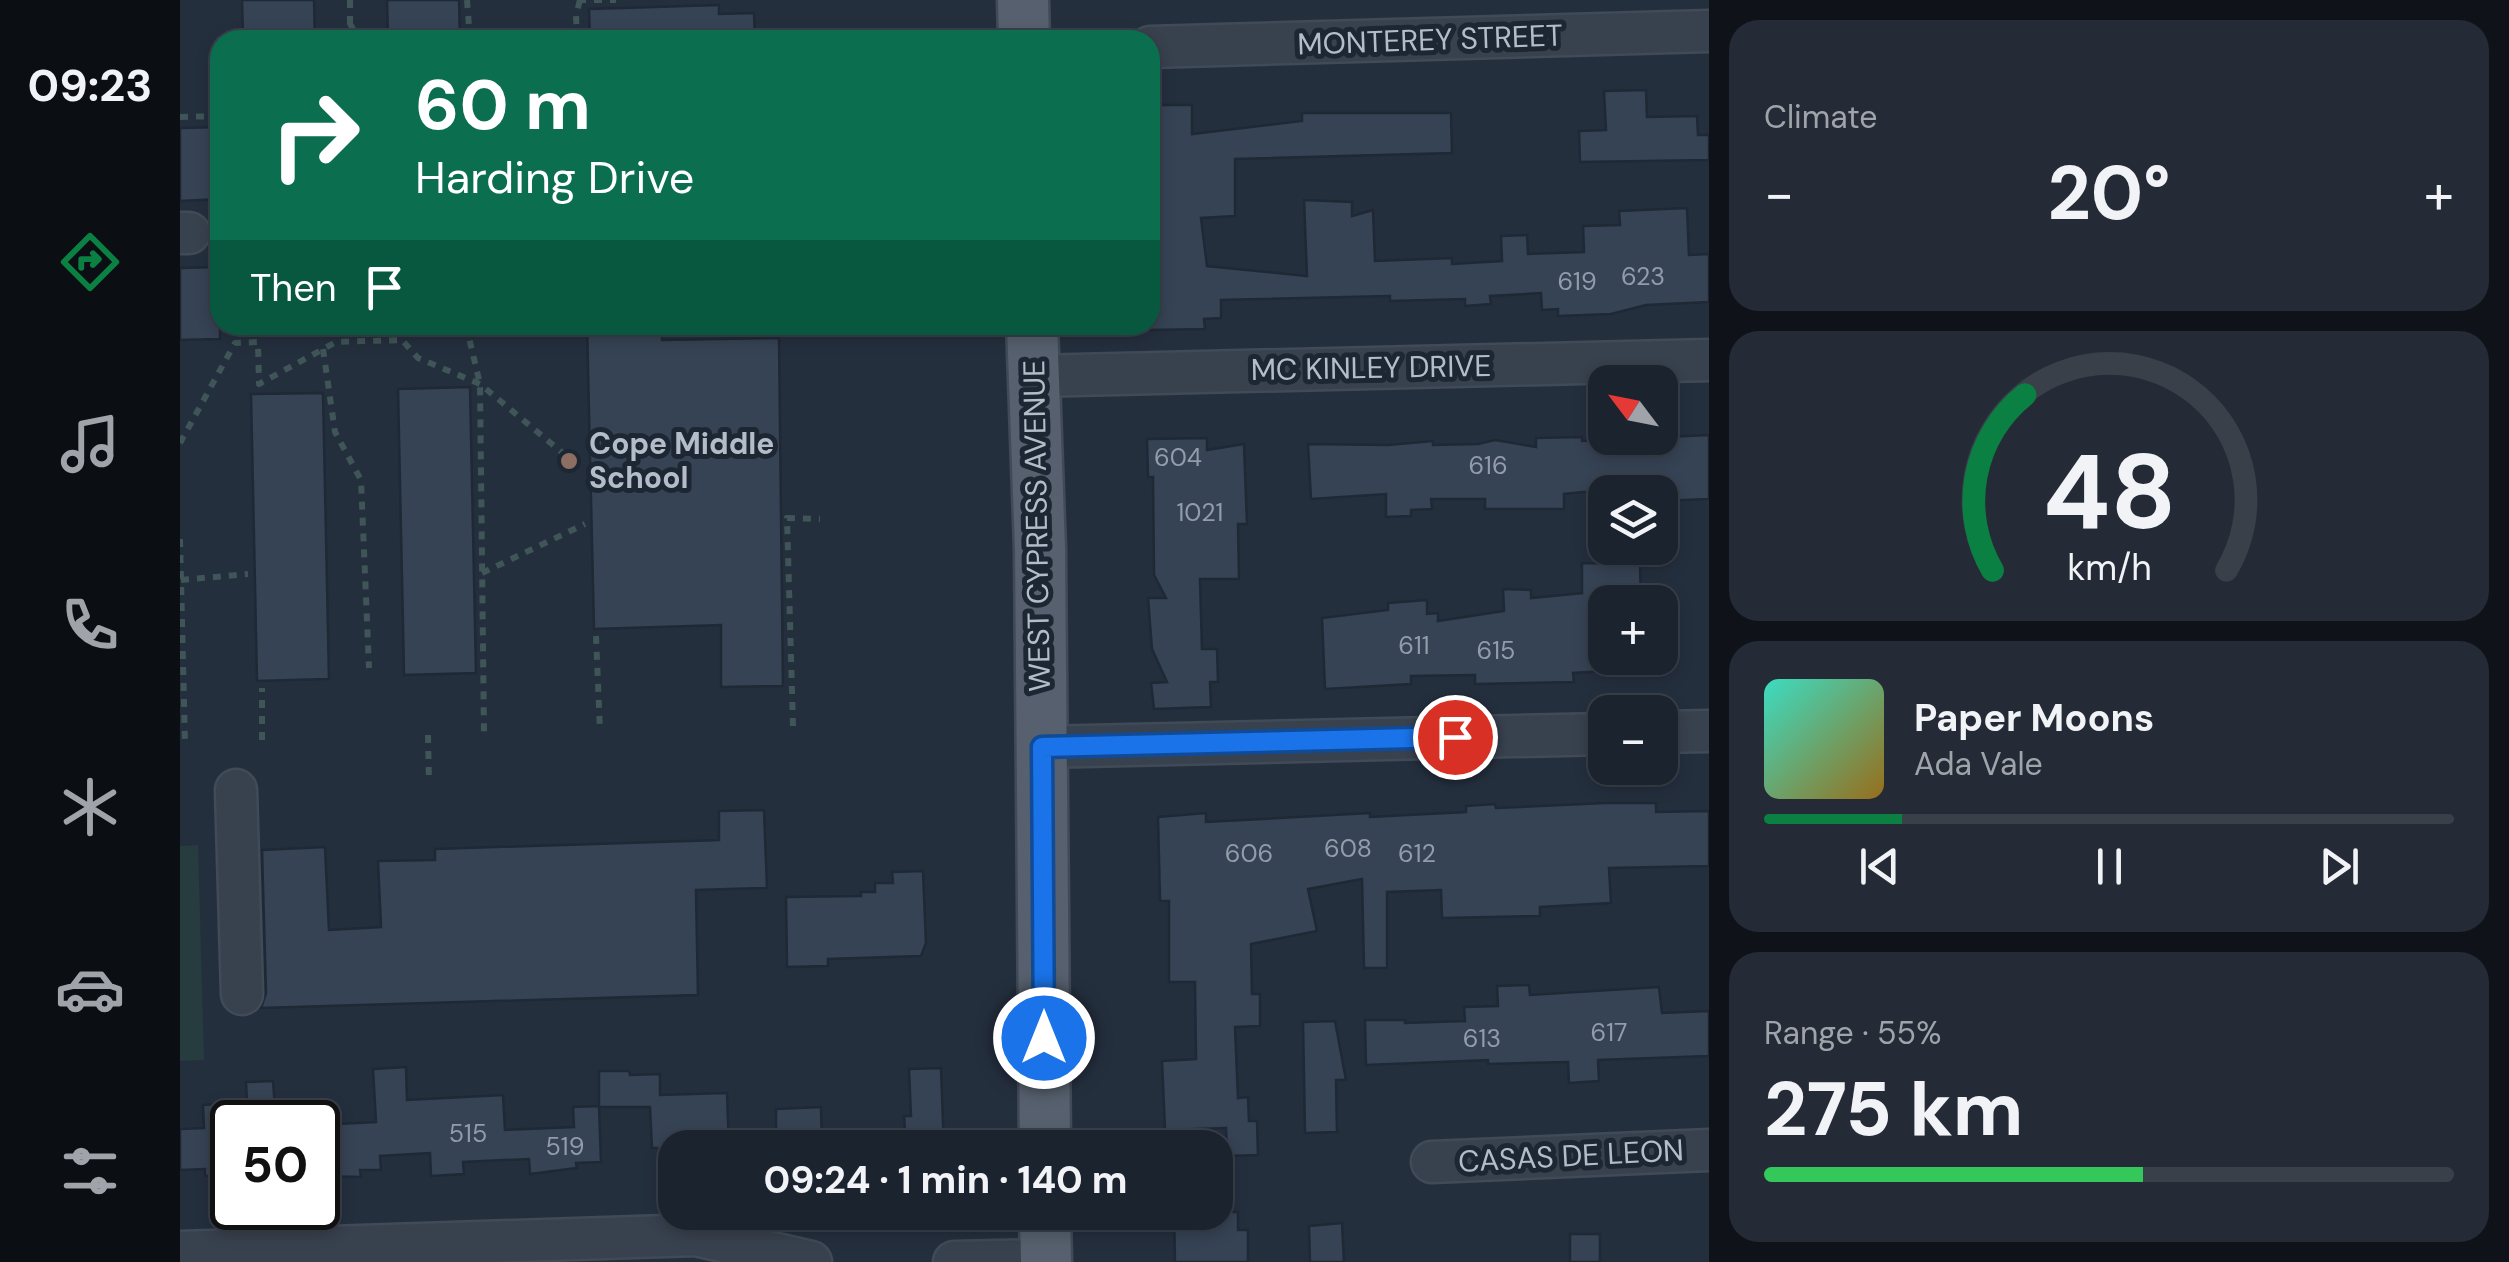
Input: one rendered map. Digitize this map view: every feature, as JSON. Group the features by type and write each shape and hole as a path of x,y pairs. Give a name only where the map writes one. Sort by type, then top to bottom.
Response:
{"main road":[{"path":"1022,0 1024,30"},
{"name":"WEST CYPRESS AVENUE","path":"1032,335 1042,747 1045,1130"}],"street":[{"name":"MONTEREY STREET","path":"1160,46 1544,18 1709,31"},
{"name":"MC KINLEY DRIVE","path":"1034,376 1709,360"},
{"path":"1678,732 1709,731"},
{"path":"1042,747 1588,734"},
{"path":"236,790 242,994"},
{"name":"CASAS DE LEON","path":"1432,1162 1709,1150"},
{"path":"180,1252 696,1235 811,1262"},
{"path":"954,1262 1046,1245"}],"path":[{"path":"347,30 350,0"},
{"path":"468,0 470,30"},
{"path":"577,30 579,1 616,0"},
{"path":"350,24 354,30"},
{"path":"180,117 210,116"},
{"path":"468,335 480,384 484,734"},
{"path":"180,443 235,342 258,342 258,384 336,342 402,340 418,358 480,384 583,470"},
{"path":"323,349 335,432 361,480 369,668"},
{"path":"793,726 788,518 820,519"},
{"path":"482,574 585,524"},
{"path":"180,538 185,742"},
{"path":"181,580 248,574"},
{"path":"596,636 600,731"},
{"path":"262,688 262,740"},
{"path":"428,735 429,783"}],"green space":[{"path":"198,845 204,1060 180,1061 180,846"}],"building":[{"path":"242,0 314,0 315,30 243,30"},
{"path":"387,0 459,0 460,30 388,30"},
{"path":"719,5 719,14 754,13 755,30 590,30 589,9"},
{"path":"1646,90 1647,117 1697,116 1698,135 1709,135 1709,160 1580,162 1579,131 1606,130 1604,91"},
{"path":"1160,105 1192,105 1192,134 1302,121 1302,113 1451,113 1452,153 1235,159 1235,216 1201,218 1207,266 1307,276 1304,200 1352,202 1352,216 1373,210 1375,261 1502,261 1501,236 1527,235 1528,254 1584,252 1583,226 1620,225 1619,211 1687,208 1689,255 1709,254 1709,302 1558,316 1558,309 1542,310 1541,293 1490,296 1491,304 1465,306 1465,299 1390,301 1390,296 1221,300 1221,318 1204,319 1205,329 1160,330"},
{"path":"210,127 210,200 180,201 180,128"},
{"path":"210,267 210,335 220,335 220,339 180,340 180,268"},
{"path":"587,335 662,335 662,340 779,338 783,686 721,687 721,625 594,629"},
{"path":"470,387 476,673 404,675 398,389"},
{"path":"323,393 329,679 257,681 251,394"},
{"path":"1709,435 1709,499 1678,500 1678,475 1588,475 1588,492 1564,494 1564,509 1485,509 1485,499 1431,499 1432,509 1411,510 1411,516 1386,517 1386,494 1311,499 1308,444 1433,441 1433,445 1495,440 1536,447 1536,438 1582,437 1582,441 1588,441 1588,455 1678,455 1678,436"},
{"path":"1207,438 1207,450 1244,444 1247,524 1238,524 1239,579 1200,579 1202,649 1217,649 1218,682 1210,682 1211,707 1154,709 1151,683 1167,682 1152,649 1148,598 1166,598 1154,575 1153,477 1148,477 1147,439"},
{"path":"1582,563 1640,565 1641,585 1588,585 1588,672 1573,673 1574,682 1475,684 1475,675 1411,676 1411,684 1325,689 1322,618 1388,610 1388,603 1427,600 1427,614 1438,613 1438,621 1504,611 1503,589 1531,590 1531,598 1582,593"},
{"path":"1656,803 1656,812 1709,811 1709,866 1609,868 1611,903 1540,907 1540,916 1442,918 1441,890 1387,892 1387,968 1364,968 1362,879 1308,889 1317,931 1251,944 1252,994 1260,994 1260,1026 1235,1027 1238,1098 1248,1097 1249,1121 1257,1121 1258,1155 1233,1156 1233,1130 1226,1128 1165,1130 1162,1061 1196,1059 1195,982 1169,982 1169,901 1160,901 1158,817 1206,813 1206,822 1466,812 1466,806 1495,804 1496,808"},
{"path":"764,810 767,888 696,890 698,995 261,1008 266,993 262,850 325,847 329,930 381,927 378,861 435,860 435,849 719,840 719,811"},
{"path":"923,871 926,943 921,956 828,959 828,966 787,967 786,897 861,896 861,892 875,892 875,883 893,883 892,872"},
{"path":"1529,985 1530,995 1659,987 1662,1013 1709,1011 1709,1056 1598,1060 1599,1081 1569,1083 1568,1062 1488,1064 1488,1060 1366,1065 1365,1020 1465,1021 1464,1007 1498,1006 1497,986"},
{"path":"1335,1021 1346,1080 1336,1080 1337,1132 1305,1133 1303,1022"},
{"path":"406,1067 407,1100 503,1095 505,1130 574,1127 573,1107 599,1106 599,1071 660,1074 660,1095 727,1093 728,1130 658,1130 658,1148 652,1148 650,1107 599,1107 601,1162 576,1163 577,1168 530,1174 529,1159 463,1162 464,1174 431,1176 430,1153 380,1156 381,1170 360,1170 361,1177 340,1177 340,1124 376,1122 373,1069"},
{"path":"941,1068 943,1130 905,1130 904,1116 911,1116 909,1069"},
{"path":"273,1081 274,1100 247,1100 246,1082"},
{"path":"203,1105 210,1105 210,1176 205,1176 205,1169 180,1170 180,1129 204,1128"},
{"path":"821,1107 822,1130 776,1130 776,1109"},
{"path":"1233,1212 1238,1212 1238,1230 1248,1230 1248,1262 1175,1262 1174,1230 1233,1230"},
{"path":"1342,1223 1344,1262 1310,1262 1309,1226"},
{"path":"1570,1234 1600,1234 1600,1262 1570,1262"}],"place":[{"name":"Cope Middle School","path":"569,461"}],"route":[{"path":"1044,1038 1042,747 1455,737"}]}
